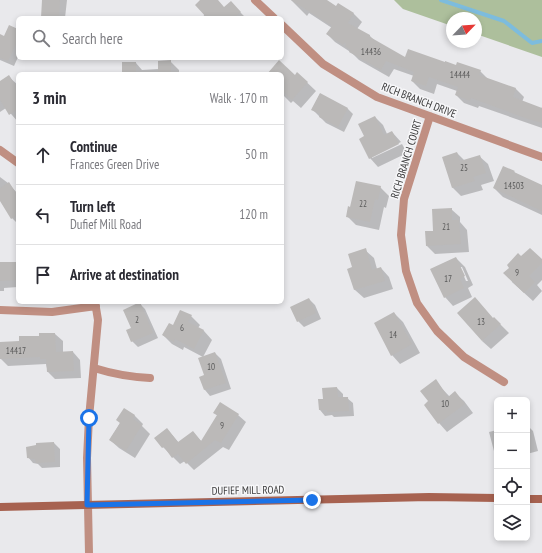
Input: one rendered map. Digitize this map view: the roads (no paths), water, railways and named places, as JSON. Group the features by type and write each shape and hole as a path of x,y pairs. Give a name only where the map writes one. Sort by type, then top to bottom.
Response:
{"main road":[{"name":"DUFIEF MILL ROAD","path":"0,507 429,497 494,498"},
{"path":"530,499 542,499"}],"street":[{"path":"255,0 272,16"},
{"name":"RICH BRANCH DRIVE","path":"284,28 323,64 377,97 542,156"},
{"name":"RICH BRANCH COURT","path":"430,116 404,199 401,234 406,270 417,302 437,331 464,357 504,382"},
{"path":"0,150 16,161"},
{"path":"0,310 52,312 96,304 98,320 89,418 87,505 89,553"},
{"path":"94,368 134,378 150,378"}],"waterway":[{"path":"441,0 504,21 532,43 542,41"}]}
